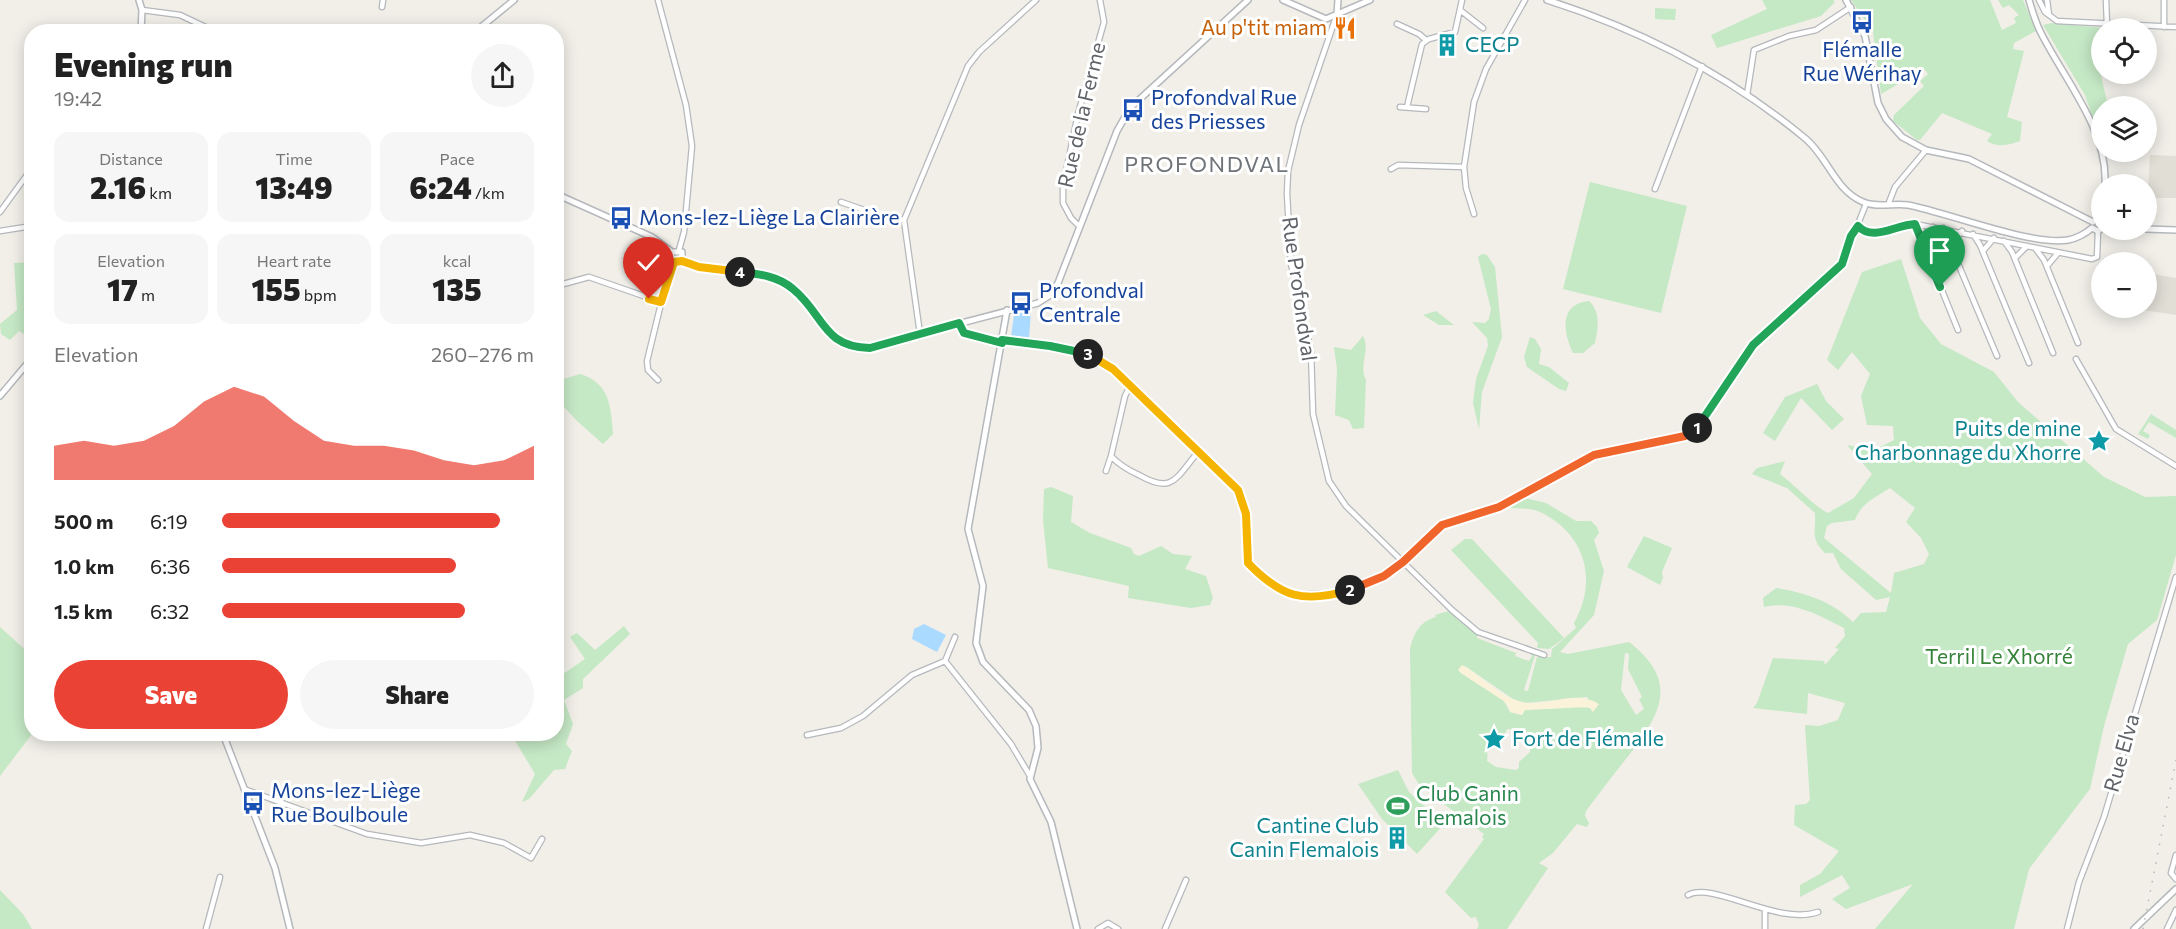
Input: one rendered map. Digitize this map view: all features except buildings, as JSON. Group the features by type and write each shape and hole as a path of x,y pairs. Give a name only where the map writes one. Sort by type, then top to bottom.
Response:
{"street":[{"path":"139,0 142,10 141,24"},
{"path":"382,7 383,0"},
{"path":"485,24 514,0"},
{"path":"658,0 683,95 692,146 684,232 671,259 674,262 661,302 646,364 658,380"},
{"path":"920,334 904,220 968,66 979,51 1036,0"},
{"name":"Rue de la Ferme","path":"1079,226 1071,218 1063,203 1063,186 1078,114 1104,22 1100,0"},
{"path":"674,262 682,261 699,267 766,275 783,282 794,290 830,333 843,344 870,348 1038,303 1049,296 1058,283 1079,226 1130,108 1248,0"},
{"path":"1283,0 1326,19 1370,0"},
{"path":"1337,14 1338,0"},
{"path":"1407,107 1420,47 1426,40 1455,32 1462,0"},
{"path":"1474,214 1466,188 1464,167 1474,102 1484,73 1525,0"},
{"path":"1547,0 1593,15 1702,66 1747,95 1807,140 1837,183 1847,193 1866,204 1906,205 2041,238 2067,240 2084,235 2091,230"},
{"path":"1846,0 1865,36 1878,103 1886,119 1902,137 1926,150 1969,159 2091,222"},
{"path":"2029,0 2040,32 2083,102 2100,153 2103,174"},
{"path":"2039,0 2049,17 2057,21 2091,23"},
{"path":"2047,0 2049,17"},
{"path":"2106,0 2107,18"},
{"path":"2164,0 2164,27"},
{"path":"1747,95 1754,50 1789,36 1816,30 1851,8"},
{"path":"142,10 180,15 199,24"},
{"path":"1460,10 1483,28"},
{"name":"Rue Profondval","path":"1337,14 1292,151 1287,194 1291,264 1311,351 1313,414 1329,481 1336,493 1403,562 1478,632 1544,655"},
{"path":"1397,24 1419,34 1426,40"},
{"path":"2157,27 2176,27"},
{"path":"1655,189 1702,66"},
{"path":"1400,107 1426,109"},
{"path":"1888,204 1895,187 1926,150"},
{"path":"1391,168 1398,165 1464,167"},
{"path":"0,212 24,179"},
{"path":"564,198 652,237 683,254 682,261"},
{"path":"841,202 887,219 904,220"},
{"path":"959,323 967,335 1002,342 1071,348 1094,357 1130,386 1238,490 1246,514 1248,563 1277,589 1299,596 1339,593 1366,585 1403,562 1442,525 1499,507 1587,458 1695,433 1753,345 1842,264 1851,236 1858,226 1866,204"},
{"path":"1858,226 1865,233 1872,234 1898,226 1915,224 1933,226 2092,259 2099,250 2098,240"},
{"path":"1915,224 1958,330"},
{"path":"1921,239 1933,226"},
{"path":"0,231 24,227"},
{"path":"1943,228 1952,244 1997,356"},
{"path":"2157,229 2176,230"},
{"path":"1952,244 1962,231"},
{"path":"1972,234 1983,251 2029,363"},
{"path":"1983,251 1994,238"},
{"path":"2004,241 2014,258 2053,353"},
{"path":"2014,258 2027,246"},
{"path":"2035,248 2047,266 2078,343"},
{"path":"2047,266 2058,253"},
{"path":"564,284 589,277 661,302"},
{"path":"1007,310 968,529 982,586 976,643 983,662 1029,710 1036,726 1038,748 1030,776"},
{"path":"2076,359 2116,429 2176,466"},
{"path":"0,396 24,368"},
{"path":"1106,471 1125,396 1130,386"},
{"path":"1111,456 1119,465 1157,485 1165,485 1199,451"},
{"name":"Rue Elva","path":"2067,929 2079,882 2104,817 2176,577"},
{"path":"807,735 841,728 884,701 912,675 945,661 956,637"},
{"path":"945,661 1011,744 1030,776 1052,822 1077,929"},
{"path":"226,741 275,868 290,929"},
{"path":"244,789 367,834 421,843 470,835 504,843 531,858 542,839"},
{"path":"2176,855 2171,873 2176,879"},
{"path":"206,929 219,890 220,877"},
{"path":"1165,929 1186,880"},
{"path":"2134,929 2176,889"},
{"path":"1688,895 1694,892 1724,897 1765,911 1800,916 1818,912"},
{"path":"2167,929 2176,910"},
{"path":"1765,911 1765,929"},
{"path":"1098,929 1108,923 1118,929"}],"shaded area":[{"path":"2157,155 2176,156 2176,198 2157,198 2157,174 2149,174 2150,162 2157,162"},
{"path":"2157,275 2176,278 2176,315 2157,312"}],"green space":[{"path":"1762,0 1833,0 1835,2 1821,16 1717,48 1711,35 1767,9"},
{"path":"1851,0 1990,0 2002,30 2016,23 2014,18 2019,15 2009,5 2003,8 1998,0 2023,0 2036,31 2014,43 2013,49 2024,51 2007,117 2022,122 2020,141 1995,145 1987,141 1992,134 1942,113 1920,140 1893,121 1894,115 1924,86 1920,81 1928,74 1924,69 1881,94 1873,32"},
{"path":"1655,8 1676,9 1675,20 1655,19"},
{"path":"2052,23 2091,27 2091,84 2103,84 2106,96 2091,96 2091,113 2085,95 2043,25"},
{"path":"1590,182 1687,206 1661,313 1563,289"},
{"path":"1482,254 1487,255 1495,267 1502,337 1482,392 1479,429 1473,403 1476,379 1488,346 1487,338 1472,322 1485,323 1489,319 1491,309 1478,257"},
{"name":"Terril Le Xhorré","path":"1901,259 1920,318 1941,344 1994,372 2018,402 2104,477 2145,497 2176,496 2176,555 2157,620 2128,644 2104,726 2090,789 2029,869 2014,929 1875,929 1913,884 1846,909 1832,899 1850,888 1842,875 1800,897 1800,885 1820,874 1839,851 1794,825 1795,805 1806,804 1810,800 1805,725 1819,726 1838,720 1845,703 1808,693 1807,714 1753,708 1757,703 1773,658 1824,661 1825,665 1839,649 1835,648 1845,636 1844,628 1825,618 1795,607 1775,605 1764,607 1763,598 1776,588 1798,592 1827,603 1853,622 1861,613 1886,612 1890,597 1876,600 1841,569 1833,553 1825,553 1820,548 1816,539 1815,513 1787,488 1752,474 1757,468 1785,461 1780,474 1828,513 1854,498 1872,474 1847,445 1874,450 1894,440 1893,426 1867,425 1861,396 1870,374 1852,352 1838,370 1827,360 1862,272","holes":["1890,488 1915,508 1906,522 1921,538 1929,554 1924,564 1894,573 1891,593 1824,538 1827,526 1832,523 1855,520 1865,505"]},
{"path":"24,262 24,334 19,331 10,340 1,334 0,324 17,310 14,263"},
{"path":"1589,301 1597,315 1595,343 1583,353 1573,353 1566,328 1568,313 1579,303"},
{"path":"1436,311 1454,325 1439,325 1423,315"},
{"path":"1363,336 1366,347 1363,369 1366,380 1364,428 1353,429 1349,420 1335,415 1337,369 1334,347 1351,350"},
{"path":"1530,337 1535,339 1541,349 1539,364 1549,367 1569,383 1566,391 1559,389 1527,367 1524,357"},
{"path":"580,374 598,383 603,390 610,406 613,434 603,444 564,407 564,379"},
{"path":"1817,384 1826,401 1844,419 1832,430 1801,398 1775,441 1763,433 1785,397"},
{"path":"2151,414 2176,430 2176,438 2149,422 2143,431 2150,435 2148,439 2138,434"},
{"path":"1051,487 1073,496 1071,522 1090,533 1131,548 1134,554 1139,556 1161,546 1173,554 1192,556 1185,569 1206,576 1213,598 1210,605 1191,608 1128,598 1129,586 1048,568 1043,520 1044,489"},
{"path":"1521,497 1546,503 1576,521 1591,521 1597,527 1599,533 1594,540 1604,571 1594,615 1560,652 1568,654 1629,642 1645,656 1655,670 1660,684 1660,697 1657,711 1641,739 1586,811 1585,816 1589,823 1587,827 1577,824 1553,853 1539,863 1548,868 1507,929 1477,929 1479,925 1476,917 1471,918 1445,892 1484,839 1482,837 1484,834 1420,786 1412,773 1410,649 1421,625 1436,617 1435,615 1452,610 1478,632 1536,652 1524,690 1528,691 1537,657 1551,657 1552,649 1576,628 1574,623 1585,591 1586,575 1577,546 1556,521 1535,510 1499,507","holes":["1478,635 1530,653 1532,656 1529,661 1515,656 1516,653 1477,638","1625,653 1629,654 1628,669 1642,697 1639,699 1644,709 1636,715 1621,690","1465,666 1513,699 1525,703 1587,697 1592,708 1565,706 1525,710 1522,715 1510,712 1504,701 1461,673","1507,729 1517,731 1516,736 1527,740 1530,745 1530,752 1519,762 1519,768 1516,770 1496,767 1487,761 1487,737 1492,731 1505,734"]},
{"path":"1644,536 1672,548 1662,572 1663,578 1660,585 1627,567"},
{"path":"1465,539 1472,539 1564,638 1549,649 1537,648 1538,643 1451,550"},
{"path":"624,626 630,634 583,679 583,688 564,700 564,673 585,659 570,637 577,633 595,650"},
{"path":"0,627 24,649 24,741 27,741 0,776"},
{"path":"564,700 573,724 566,744 572,751 565,769 554,770 529,799 522,802 535,774 515,741 564,741"},
{"name":"Club Canin Flemalois","path":"1398,770 1409,792 1444,824 1417,854 1382,819 1358,784"},
{"path":"0,890 23,914 32,929 0,929"}],"sand":[{"path":"1462,665 1498,691 1522,702 1541,703 1580,698 1599,704 1593,712 1589,707 1525,710 1522,715 1510,712 1504,701 1461,673 1458,670"}],"water":[{"path":"1031,310 1029,339 1011,336 1014,315"},
{"path":"924,624 946,635 937,652 912,639 914,629"}],"railway":[{"path":"2143,929 2176,760"}],"place":[{"name":"Flémalle Rue Wérihay","path":"1862,22"},
{"name":"Au p'tit miam","path":"1345,28"},
{"name":"CECP","path":"1447,45"},
{"name":"Profondval Rue des Priesses","path":"1133,110"},
{"name":"Mons-lez-Liège La Clairière","path":"621,218"},
{"name":"Profondval Centrale","path":"1021,303"},
{"name":"Puits de mine Charbonnage du Xhorre","path":"2099,441"},
{"name":"Fort de Flémalle","path":"1494,739"},
{"name":"Mons-lez-Liège Rue Boulboule","path":"253,803"},
{"name":"Club Canin Flemalois","path":"1398,806"},
{"name":"Cantine Club Canin Flemalois","path":"1397,838"}],"district":[{"name":"PROFONDVAL","path":"1207,164"}],"route":[{"path":"649,299 661,302 674,262 682,261 699,267 766,275 783,282 794,290 830,333 843,344 870,348 959,323 964,333 981,339 1002,343 1002,340 1071,348 1094,357 1113,369 1229,479 1238,490 1244,504 1248,563 1277,589 1289,595 1299,596 1339,593 1366,585 1384,576 1403,562 1430,533 1442,525 1499,507 1591,456 1695,433 1714,400 1732,378 1753,345 1842,264 1851,236 1858,226 1865,233 1872,234 1906,224 1915,224 1940,287"}]}
